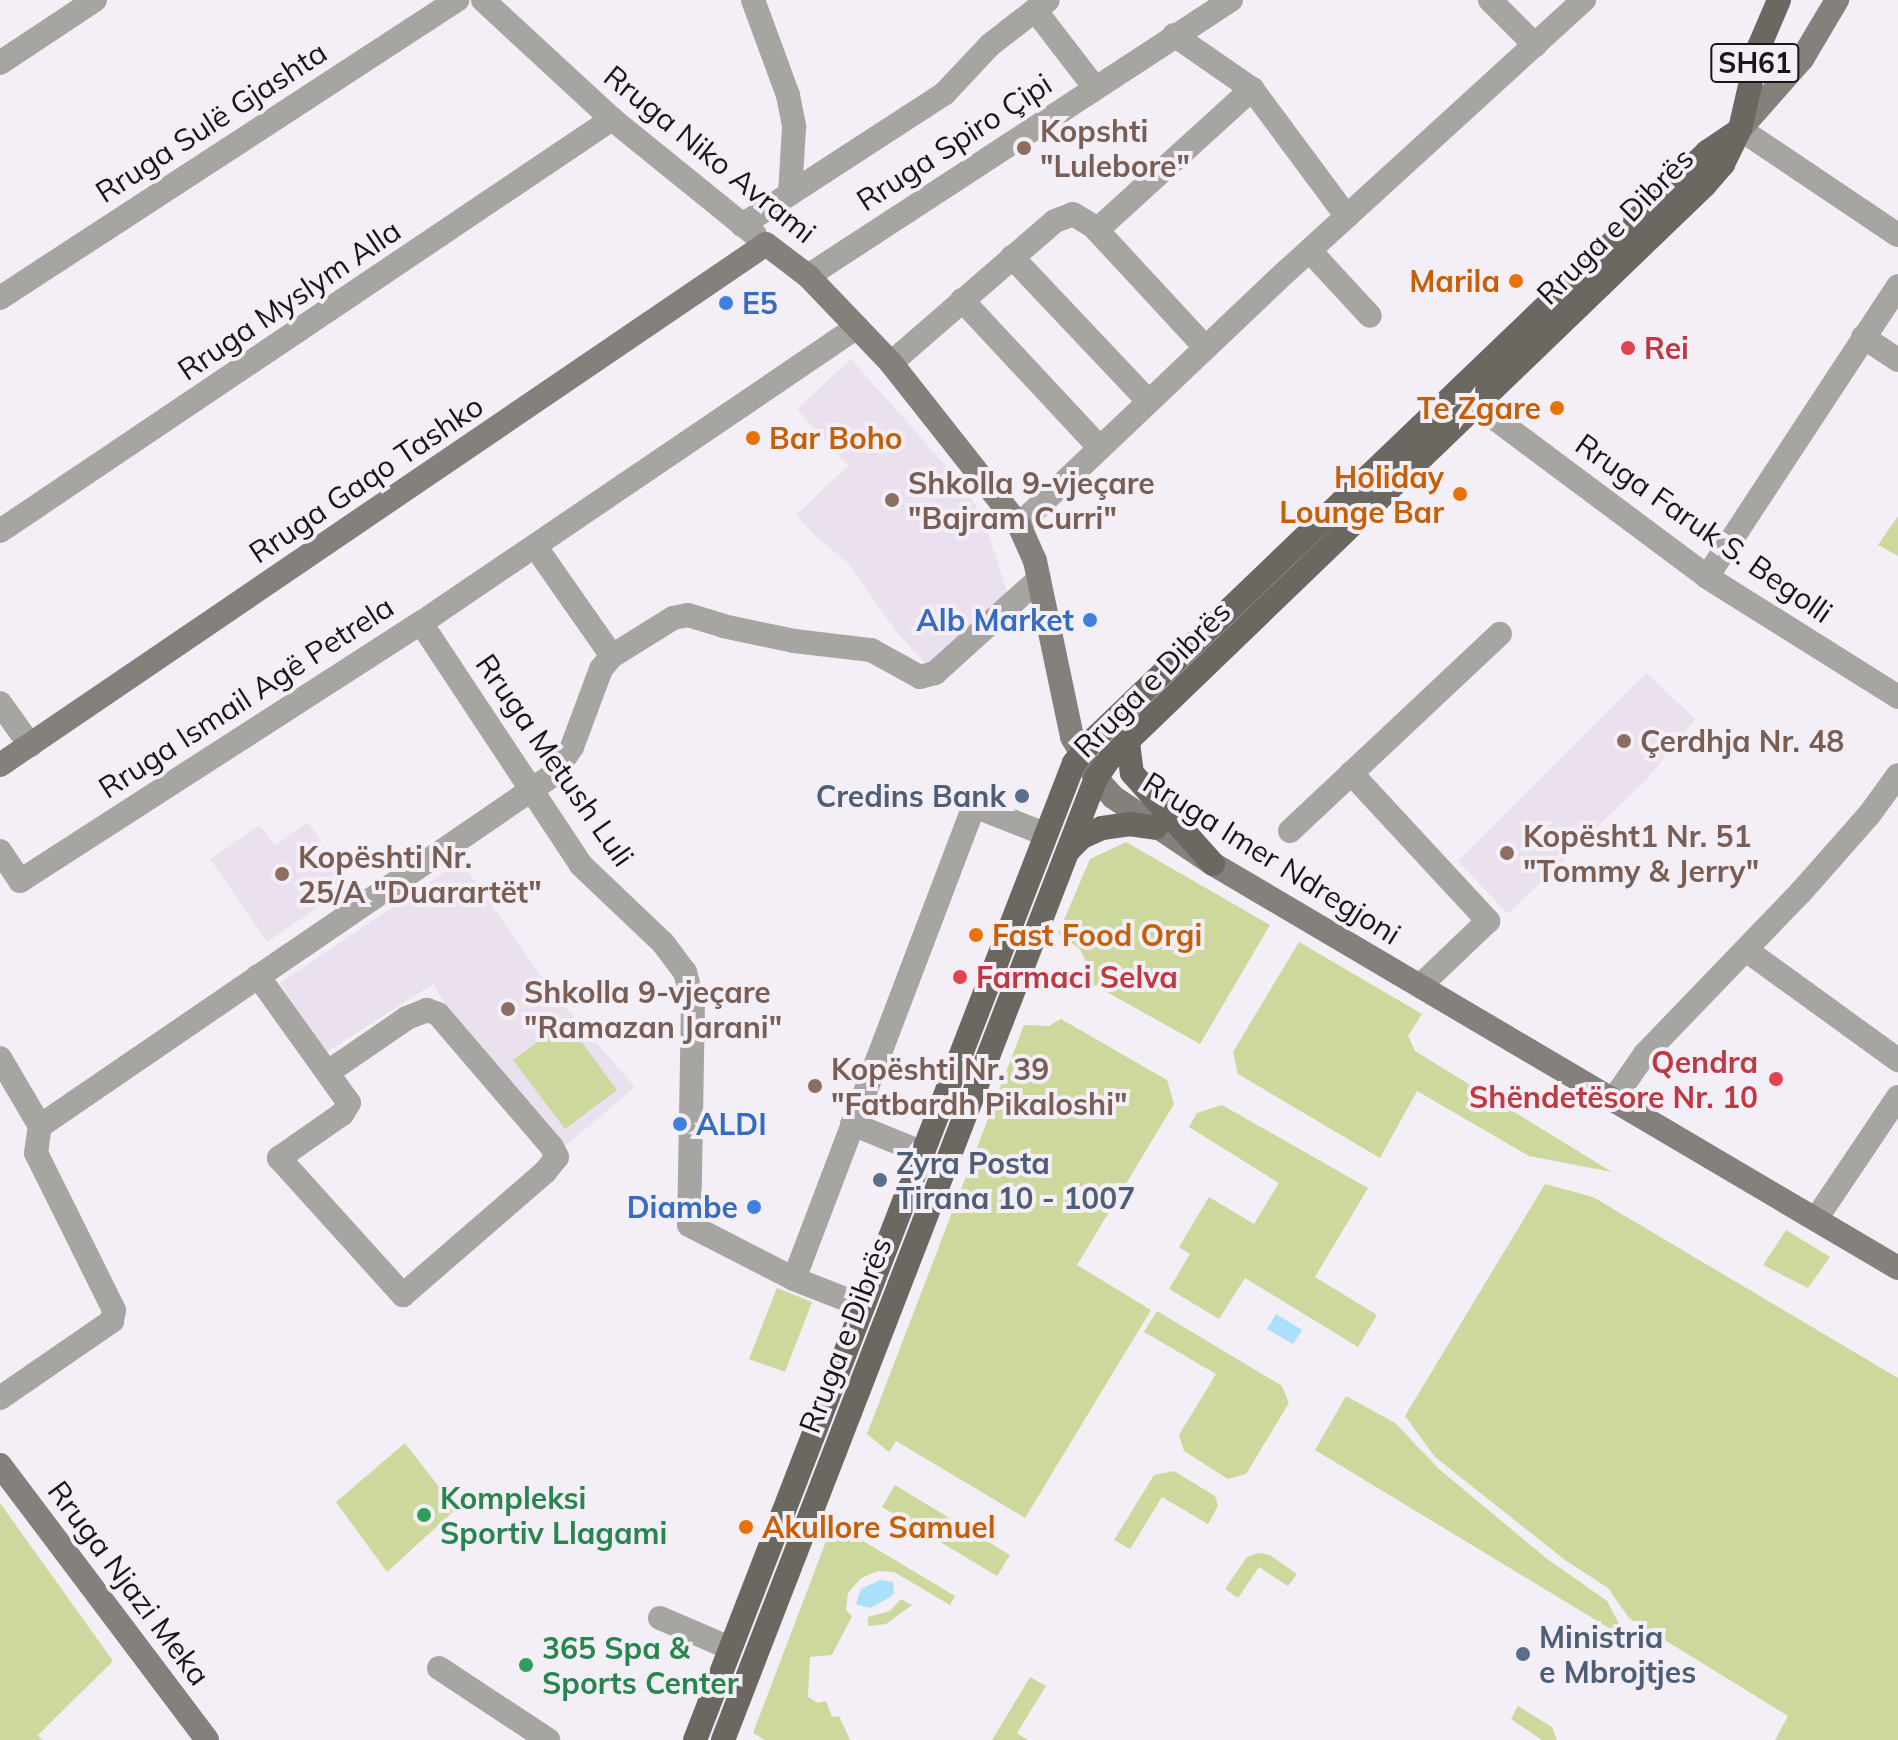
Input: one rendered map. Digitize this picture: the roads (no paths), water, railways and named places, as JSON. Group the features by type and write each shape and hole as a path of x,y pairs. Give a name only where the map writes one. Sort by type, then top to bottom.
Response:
{"main road":[{"name":"SH61","path":"1740,129 1759,47 1779,0"},
{"name":"Rruga e Dibrës","path":"723,1740 1096,778 1128,742 1686,206 1723,164 1740,129"},
{"name":"Rruga e Dibrës","path":"695,1740 1045,834 1080,753 1707,152 1740,129"},
{"path":"1128,742 1132,773 1213,864"},
{"path":"1067,853 1092,831 1129,824 1156,828"}],"street":[{"path":"0,63 95,0"},
{"name":"Rruga Sulë Gjashta","path":"0,298 457,0"},
{"name":"Rruga Niko Avrami","path":"483,0 612,119 808,276 891,363 1019,525 1030,546 1066,719 1080,753"},
{"path":"753,0 788,95 794,127 790,194"},
{"name":"Rruga Spiro Çipi","path":"808,276 1231,0"},
{"path":"1490,0 1535,45"},
{"path":"1019,525 1310,251 1584,0"},
{"path":"1837,0 1802,59 1740,129 1898,235"},
{"name":"Rruga Spiro Çipi","path":"742,225 944,94 990,45 1042,5 1095,88"},
{"path":"1174,35 1252,89 1347,217"},
{"path":"1097,230 1252,89"},
{"name":"Rruga Myslym Alla","path":"0,531 612,119"},
{"path":"891,363 1055,221 1073,214 1082,216 1097,230 1206,348"},
{"name":"Rruga Gaqo Tashko","path":"0,765 766,244"},
{"path":"1310,251 1370,316"},
{"path":"1012,257 1149,402"},
{"path":"1707,577 1898,286"},
{"path":"962,300 1100,448"},
{"name":"Rruga Ismail Agë Petrela","path":"0,851 20,881 421,623 857,327"},
{"path":"1863,337 1898,360"},
{"name":"Rruga Faruk S. Begolli","path":"1478,406 1707,577 1898,697"},
{"path":"535,546 612,656"},
{"path":"40,1126 553,775 565,761 601,669 612,656 673,618 688,615 794,641 871,650 920,677 935,673 1039,579"},
{"name":"Rruga Metush Luli","path":"421,623 592,878 663,943 685,972 693,1002 689,1225 794,1279 863,1306"},
{"name":"Rruga Imer Ndregjoni","path":"1290,831 1500,634"},
{"path":"0,703 30,745"},
{"name":"Rruga Imer Ndregjoni","path":"1080,753 1096,778 1126,808 1213,864 1898,1268"},
{"path":"1351,773 1488,921 1420,986"},
{"path":"1613,1100 1645,1054 1746,950 1869,815 1898,775"},
{"path":"794,1279 974,806 1045,834"},
{"path":"1746,950 1898,1060"},
{"path":"258,976 328,1072 347,1097 347,1107 279,1158 403,1295 545,1172 557,1157 552,1147 438,1014 427,1010 407,1018 328,1072"},
{"path":"0,1058 40,1126 36,1153 114,1310 112,1321 0,1398"},
{"path":"1816,1219 1890,1126 1898,1097"},
{"path":"852,1124 921,1152"},
{"name":"Rruga Njazi Meka","path":"0,1465 207,1740"},
{"path":"660,1618 730,1648"},
{"path":"439,1668 548,1740"}],"water":[{"path":"1276,1314 1302,1330 1293,1344 1267,1329"},
{"path":"880,1580 893,1582 894,1593 870,1608 856,1604 861,1589"}],"place":[{"name":"Kopshti \"Lulebore\"","path":"1024,148"},
{"name":"Marila","path":"1516,281"},
{"name":"E5","path":"726,303"},
{"name":"Rei","path":"1628,348"},
{"name":"Te Zgare","path":"1557,408"},
{"name":"Bar Boho","path":"753,438"},
{"name":"Holiday Lounge Bar","path":"1460,494"},
{"name":"Shkolla 9-vjeçare \"Bajram Curri\"","path":"892,500"},
{"name":"Alb Market","path":"1090,620"},
{"name":"Çerdhja Nr. 48","path":"1624,741"},
{"name":"Credins Bank","path":"1022,796"},
{"name":"Kopësht1 Nr. 51 \"Tommy & Jerry\"","path":"1507,853"},
{"name":"Kopështi Nr. 25/A \"Duarartët\"","path":"282,874"},
{"name":"Fast Food Orgi","path":"976,935"},
{"name":"Farmaci Selva","path":"960,977"},
{"name":"Shkolla 9-vjeçare \"Ramazan Jarani\"","path":"508,1009"},
{"name":"Qendra Shëndetësore Nr. 10","path":"1776,1079"},
{"name":"Kopështi Nr. 39 \"Fatbardh Pikaloshi\"","path":"815,1086"},
{"name":"ALDI","path":"680,1124"},
{"name":"Zyra Posta Tirana 10 - 1007","path":"880,1180"},
{"name":"Diambe","path":"754,1207"},
{"name":"Kompleksi Sportiv Llagami","path":"424,1515"},
{"name":"Akullore Samuel","path":"746,1527"},
{"name":"Ministria e Mbrojtjes","path":"1523,1654"},
{"name":"365 Spa & Sports Center","path":"526,1665"}]}
